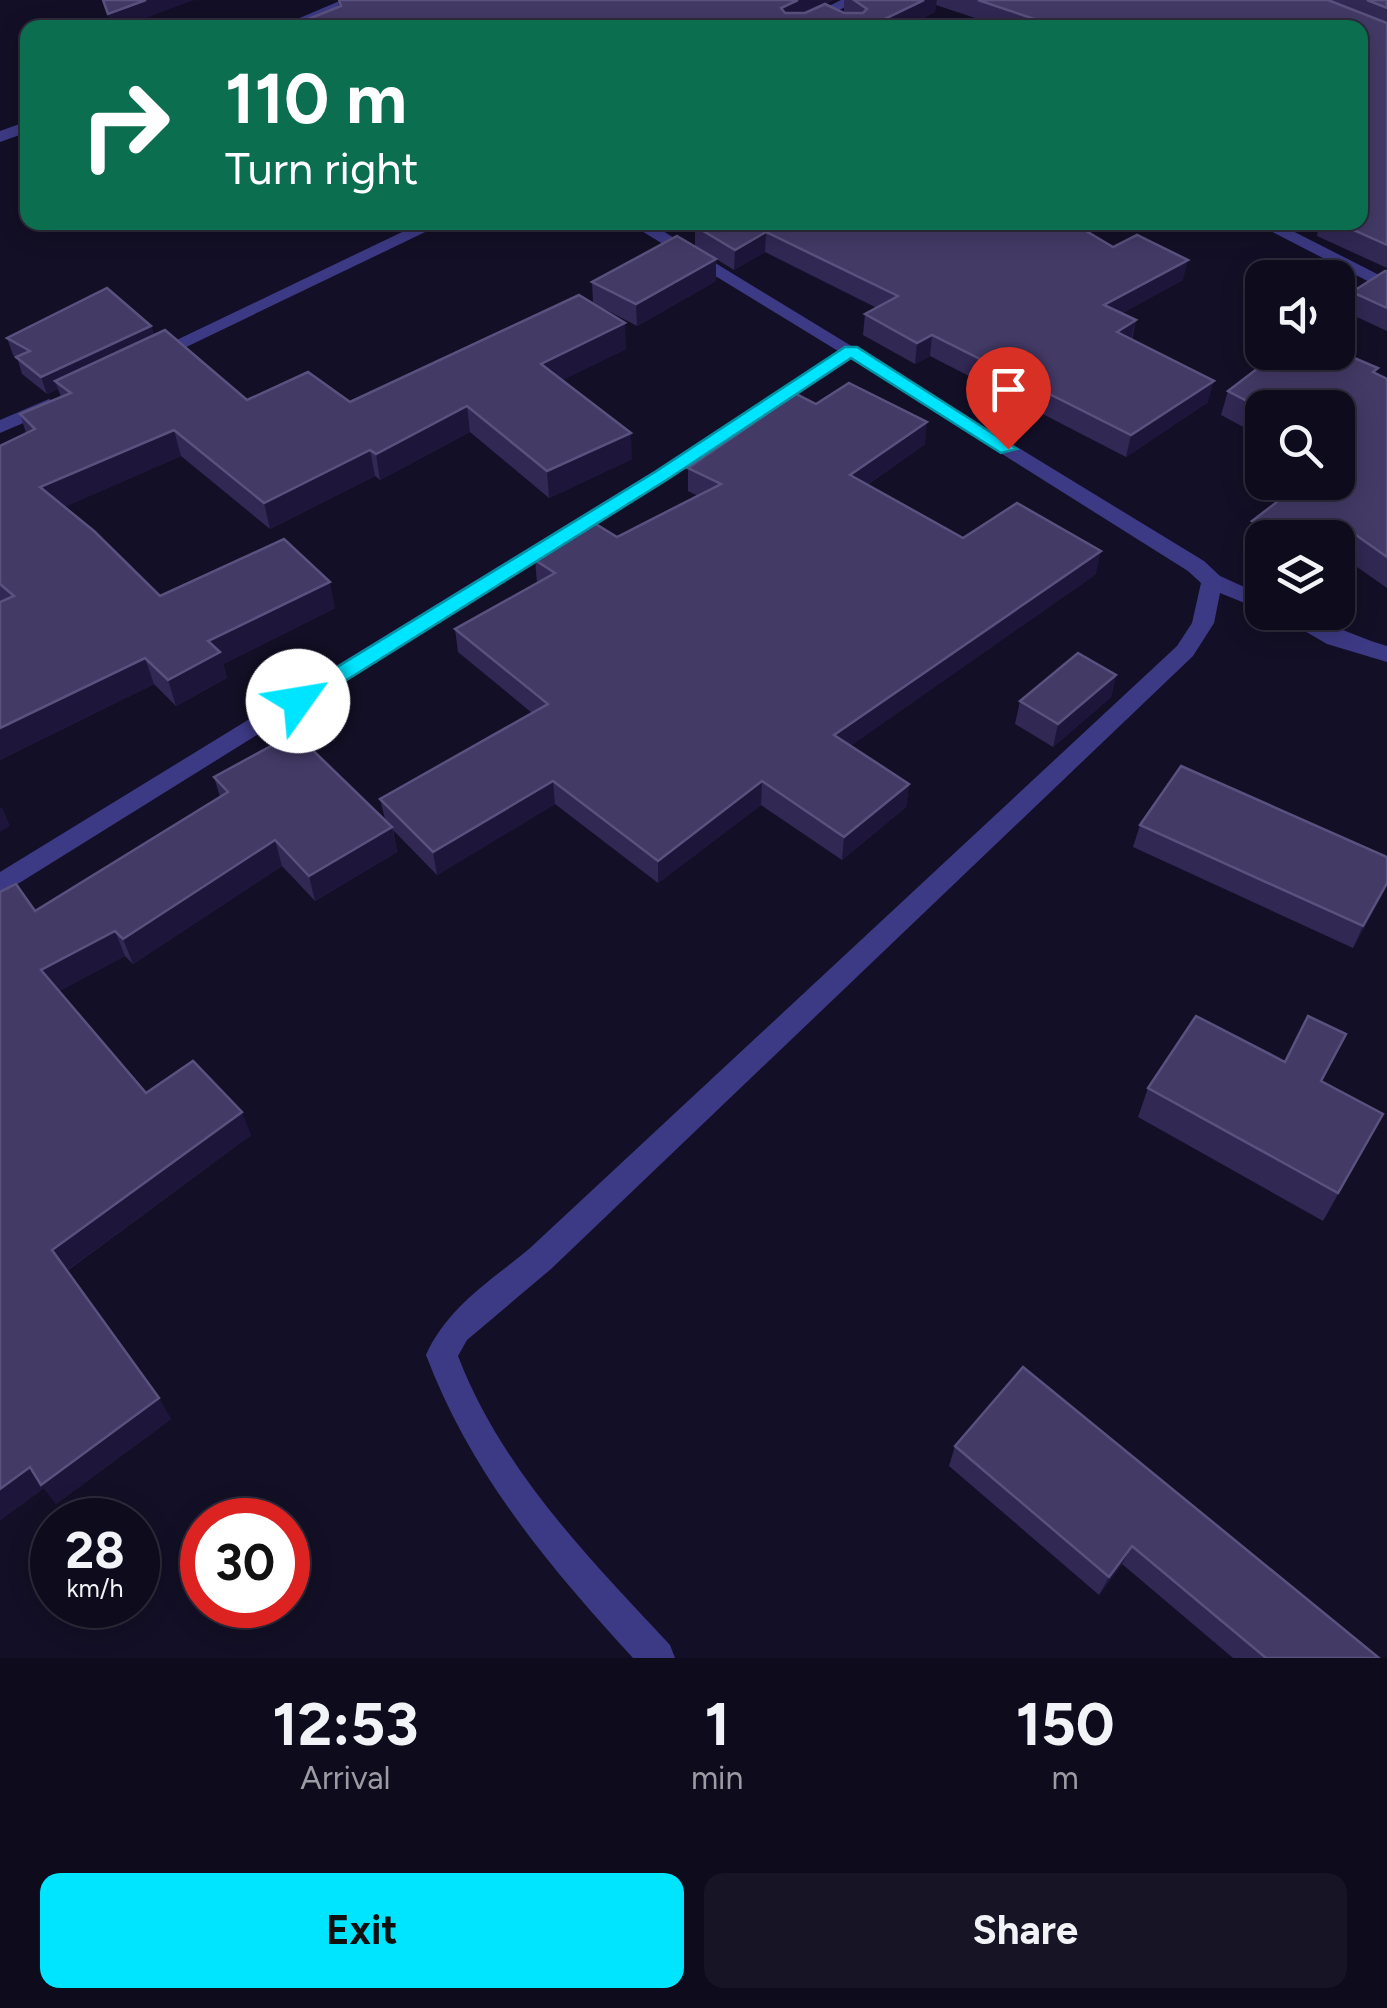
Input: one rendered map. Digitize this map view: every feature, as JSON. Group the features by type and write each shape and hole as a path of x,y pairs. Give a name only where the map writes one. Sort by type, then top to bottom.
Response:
{"street":[{"path":"304,20 355,0"},
{"path":"807,20 852,0"},
{"path":"823,12 839,20"},
{"path":"125,369 421,230"},
{"path":"648,230 851,351 1196,566 1212,580 1245,595"},
{"path":"1277,230 1387,286"},
{"path":"0,885 662,476 851,351"},
{"path":"0,427 71,394"},
{"path":"657,1658 552,1545 455,1397 442,1355 456,1330 540,1259 1185,650 1204,622 1212,580"},
{"path":"1318,630 1387,654"}],"building":[{"path":"103,0 146,0 108,14"},
{"path":"339,0 798,0 781,8 785,13 805,13 825,4 844,13 863,13 867,9 854,0 924,0 883,20 306,20 341,6"},
{"path":"978,0 1328,0 1387,23 1387,245 1354,230 1368,230 1368,20 1037,20"},
{"path":"1367,0 1387,0 1387,8"},
{"path":"702,230 1084,230 1113,247 1137,235 1188,260 1104,305 1136,320 1117,332 1214,381 1131,435 932,335 917,343 865,314 898,296 766,232 735,250"},
{"path":"677,236 716,259 636,304 592,282"},
{"path":"1385,271 1387,271 1387,308 1355,290"},
{"path":"107,288 151,326 41,377 16,357 30,351 7,338"},
{"path":"579,295 625,323 541,364 631,433 547,471 467,406 376,454 370,450 264,503 174,430 40,487 94,531 160,596 284,539 330,582 208,641 220,652 168,680 145,658 0,728 0,602 14,596 0,584 0,446 35,429 20,414 71,393 55,381 165,330 247,400 308,372 350,402"},
{"path":"1355,358 1378,368 1373,372 1387,379 1387,557 1355,536 1355,520 1253,520 1279,500 1355,500 1355,390 1245,390 1245,400 1228,391 1255,370 1355,370"},
{"path":"849,383 927,422 850,475 963,538 1017,503 1101,551 834,735 909,784 844,837 762,781 658,861 553,781 433,852 380,799 548,704 455,629 555,573 535,560 594,523 617,537 721,484 688,468 796,394 816,404"},
{"path":"1078,653 1116,675 1058,724 1020,701"},
{"path":"295,733 392,827 309,876 275,840 123,939 115,931 41,970 146,1093 193,1061 242,1112 52,1250 159,1398 41,1485 30,1467 0,1489 0,892 16,884 35,911 228,792 214,777"},
{"path":"1181,766 1387,857 1387,883 1363,926 1140,825"},
{"path":"1196,1016 1285,1062 1308,1016 1346,1034 1321,1081 1383,1114 1338,1193 1148,1088"},
{"path":"1023,1367 1379,1658 1266,1658 1132,1546 1109,1577 955,1446"}],"route":[{"path":"298,701 662,476 851,351 1008,449"}]}
